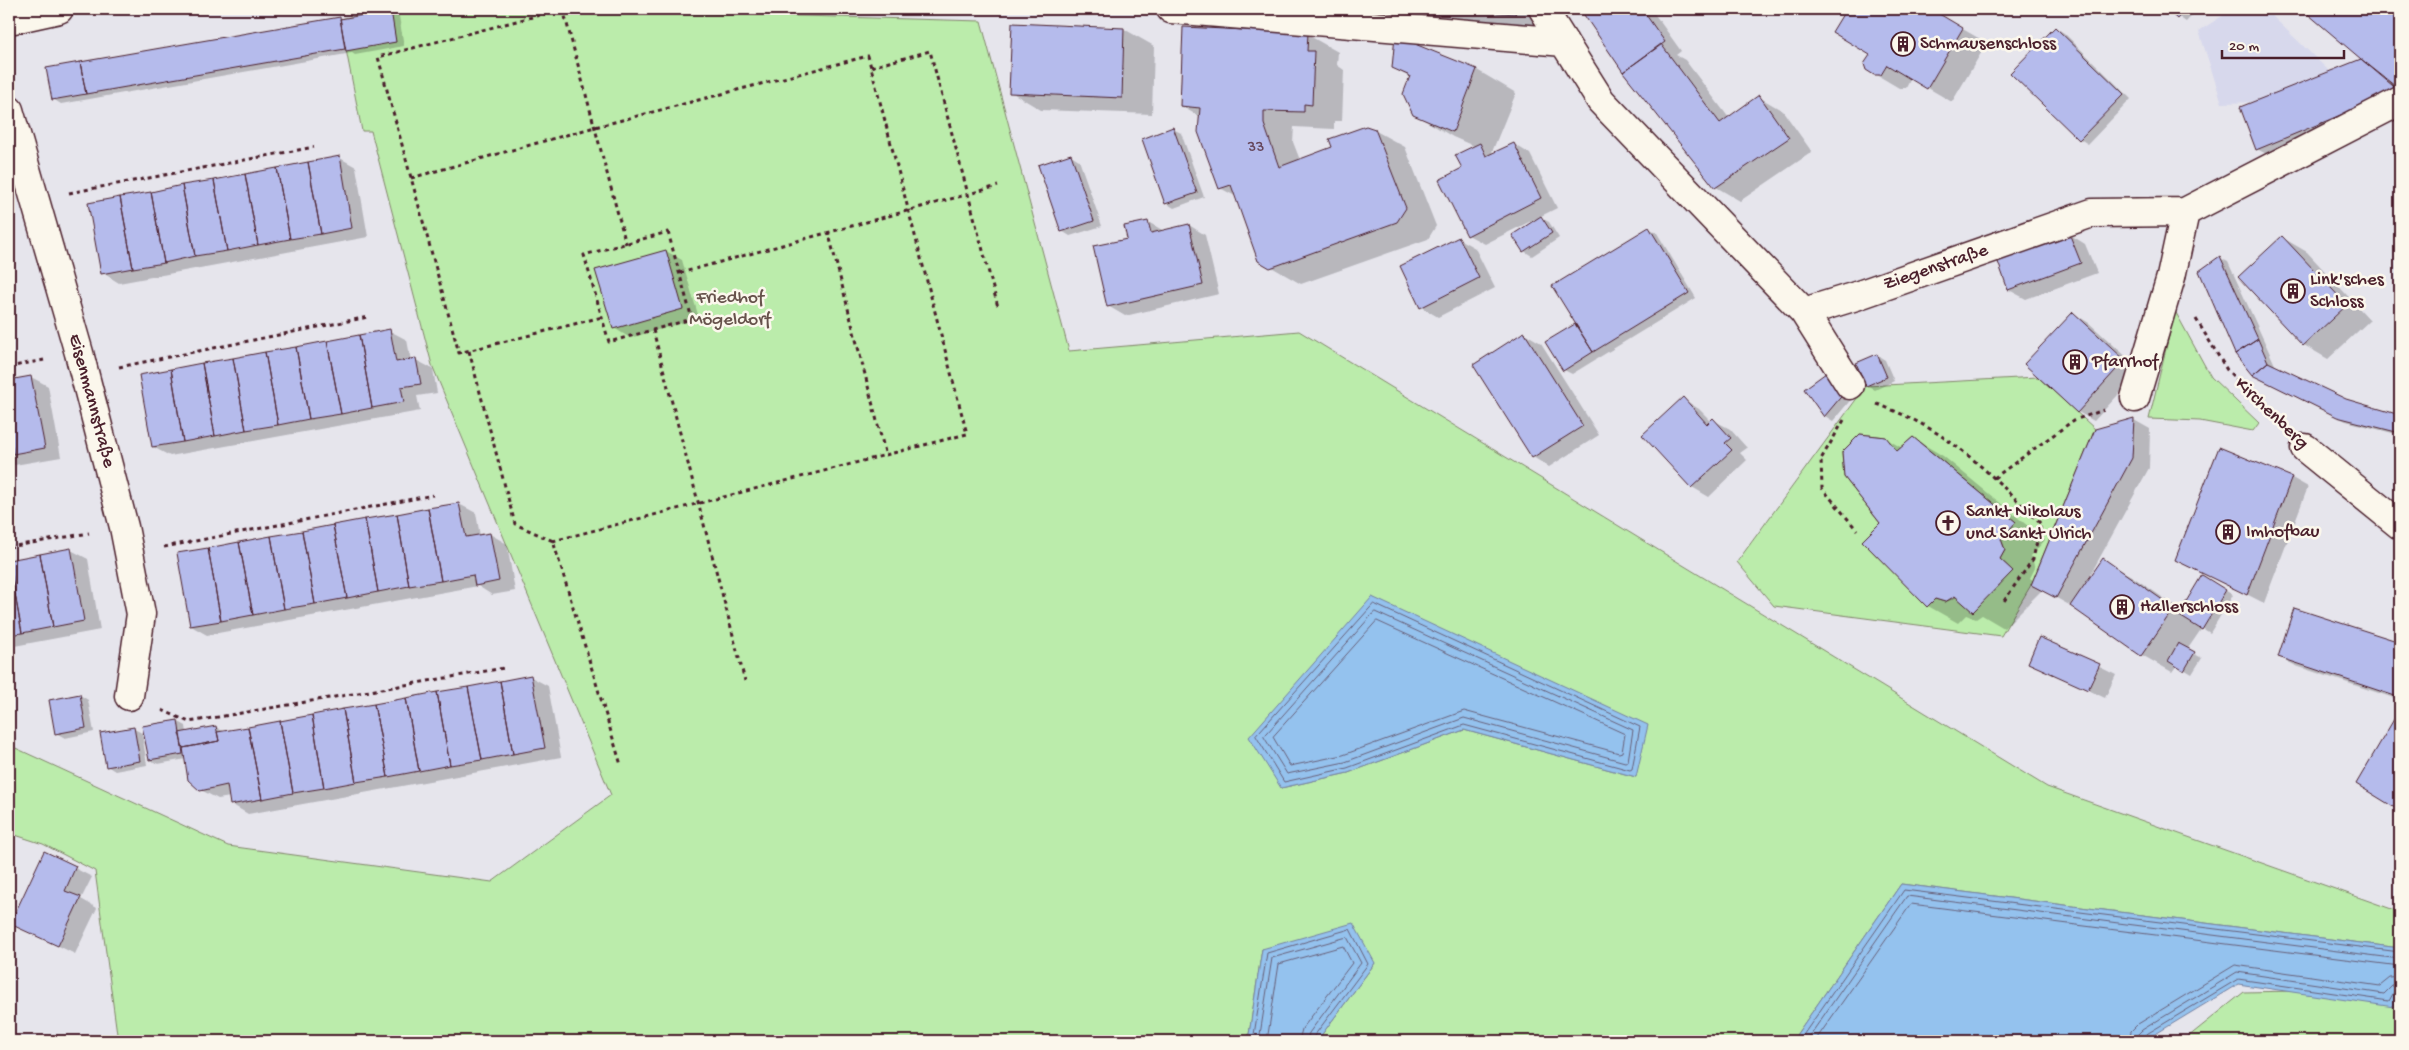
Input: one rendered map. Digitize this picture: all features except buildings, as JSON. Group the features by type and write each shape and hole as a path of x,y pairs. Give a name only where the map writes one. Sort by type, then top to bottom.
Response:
{"street":[{"path":"9,20 59,9"},
{"path":"1171,9 1564,42"},
{"path":"1543,9 1601,101 1804,312 1854,391"},
{"name":"Ziegenstraße","path":"1804,312 1856,296 2092,213 2185,212 2400,101"},
{"name":"Eisenmannstraße","path":"9,110 84,374 126,540 141,614 129,696"},
{"path":"2135,398 2171,277 2185,212"},
{"name":"Kirchenberg","path":"2305,448 2400,525"}],"path":[{"path":"602,317 459,353 378,57 563,9 626,244"},
{"path":"871,67 930,51 998,307"},
{"path":"411,178 595,127 868,56 967,434 553,541 515,524 468,351"},
{"path":"34,199 314,146"},
{"path":"680,273 908,209 998,186"},
{"path":"828,231 886,456"},
{"path":"668,232 692,319 609,342 584,255 626,244 668,232"},
{"name":"Kirchenberg","path":"2171,277 2226,370 2305,448"},
{"path":"84,374 368,317"},
{"path":"653,330 745,681"},
{"path":"1857,530 1822,488 1821,459 1854,391 1918,420 1967,452 2041,524 2033,559 2004,601"},
{"path":"1994,478 2074,420 2135,398"},
{"path":"9,547 126,540 433,495"},
{"path":"553,541 621,765"},
{"path":"129,696 189,722 504,668"}],"shaded area":[{"path":"2233,9 2265,9 2358,99 2222,103 2199,31"}],"green space":[{"name":"Friedhof Mögeldorf","path":"391,9 551,9 981,21 1069,351 1299,331 2047,787 2400,912 2400,948 1901,884 1792,1041 1317,1041 1375,963 1262,949 1248,1041 118,1041 95,871 43,844 9,833 9,745 228,846 492,882 611,795 432,365 371,131 362,131 340,19","holes":["1372,597 1636,777 1464,730 1348,773 1281,788"]},
{"path":"2175,311 2211,377 2259,423 2253,431 2200,421 2149,419"},
{"path":"2038,377 2095,429 2031,585 2001,636 1774,606 1737,562 1866,386","holes":["1860,434 1885,437 1897,451 1913,437 2016,522 2001,539 2005,550 2000,559 2013,571 1945,602 1935,599 1927,606 1862,541 1880,523 1844,477 1842,452"]},
{"path":"2400,989 2400,1041 2183,1041 2244,992"}],"water":[{"path":"1372,597 1648,725 1636,777 1464,730 1348,773 1281,788 1249,737"},
{"path":"1901,884 2400,948 2400,996 2397,995 2394,1007 2238,984 2144,1041 1792,1041"},
{"path":"1353,923 1375,963 1317,1041 1248,1041 1262,949"}],"place":[{"name":"Schmausenschloss","path":"1903,44"},
{"name":"Link'sches Schloss","path":"2293,291"},
{"name":"Pfarrhof","path":"2075,362"},
{"name":"Sankt Nikolaus und Sankt Ulrich","path":"1948,523"},
{"name":"Imhofbau","path":"2228,532"},
{"name":"Hallerschloss","path":"2122,607"}]}
